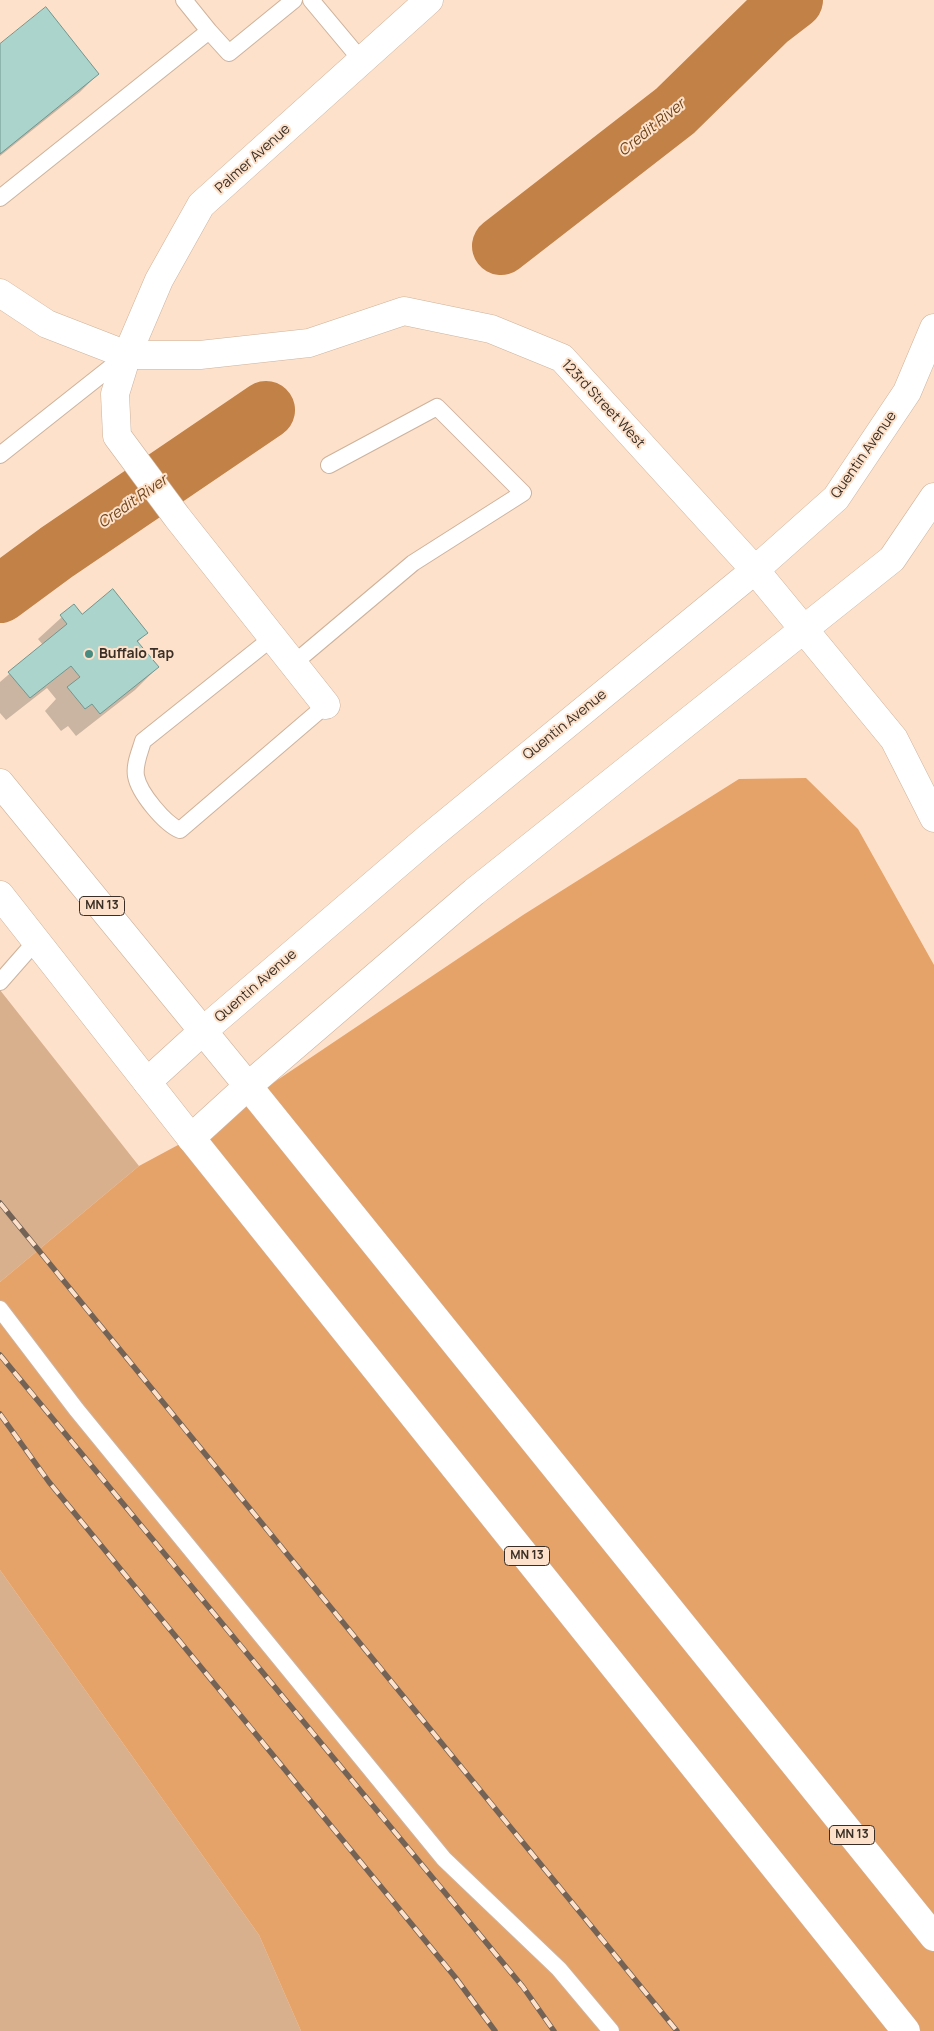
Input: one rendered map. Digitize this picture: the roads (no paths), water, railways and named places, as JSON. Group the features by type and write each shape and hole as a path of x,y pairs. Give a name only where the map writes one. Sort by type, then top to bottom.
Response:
{"main road":[{"name":"Palmer Avenue","path":"326,705 177,517 117,436 115,394 127,355 159,280 201,205 430,0"},
{"name":"123rd Street West","path":"0,293 47,324 127,355 200,355 310,342 404,311 491,329 562,358 754,570 894,739 934,818"},
{"name":"Quentin Avenue","path":"148,1082 204,1030 428,838 754,570 836,498 907,392 934,328"},
{"path":"192,1138 248,1086 474,892 892,559 934,497"},
{"name":"MN 13","path":"0,783 204,1030 934,1937"},
{"name":"MN 13","path":"0,895 906,2031"}],"lane":[{"path":"184,0 229,53 294,0"},
{"path":"311,0 362,61"},
{"path":"0,198 209,30"},
{"path":"0,455 127,355"},
{"path":"293,664 413,563 523,493 437,407 329,465"},
{"path":"272,638 143,741 136,765 136,777 142,792 171,826 180,830 326,705"},
{"path":"0,982 36,941"},
{"path":"0,1309 82,1417 444,1859 560,1969 611,2031"}],"waterway":[{"name":"Credit River","path":"501,246 675,111 768,20 794,0"},
{"name":"Credit River","path":"0,594 57,552 266,410"}],"railway":[{"path":"0,1203 677,2031"},
{"path":"0,1355 523,1987 554,2031"},
{"path":"0,1414 49,1482 455,1977 495,2031"}],"place":[{"name":"Buffalo Tap","path":"89,654"}]}
